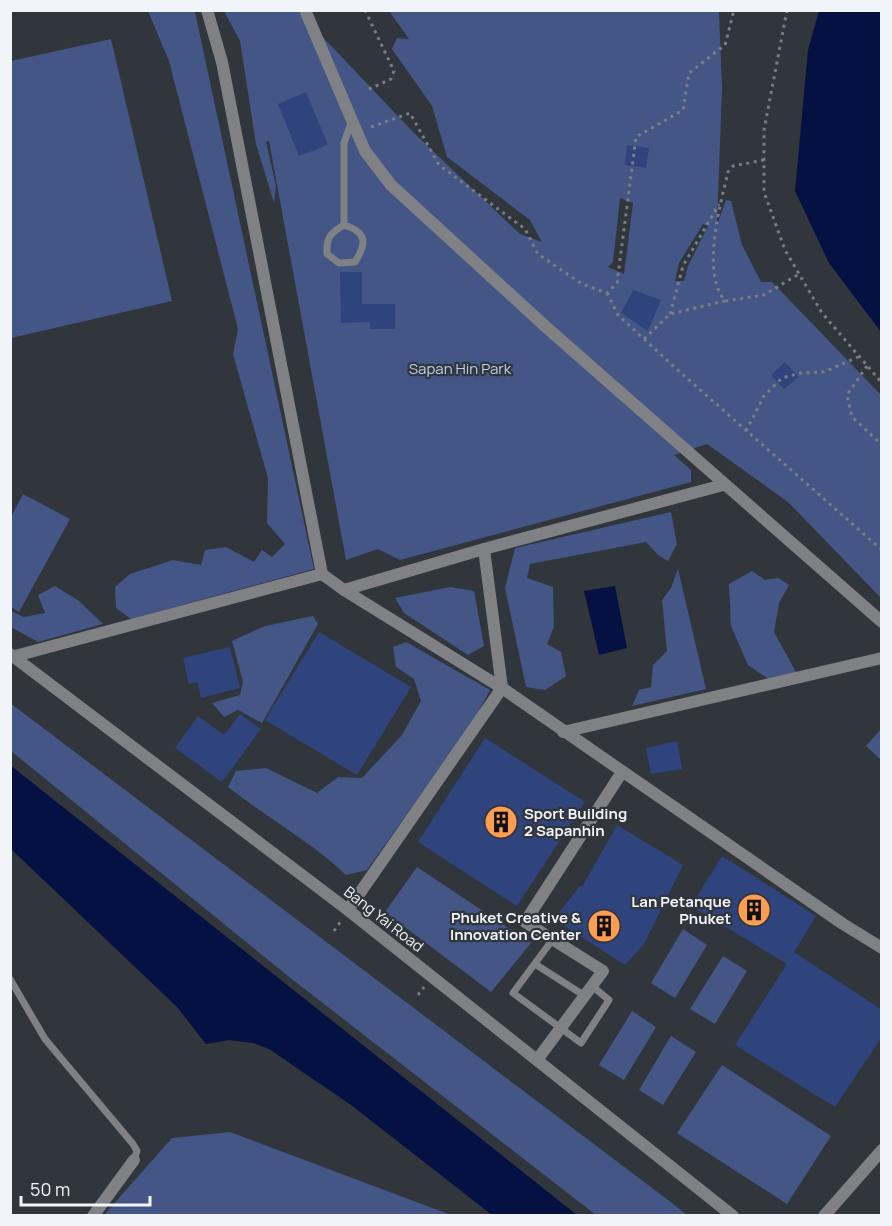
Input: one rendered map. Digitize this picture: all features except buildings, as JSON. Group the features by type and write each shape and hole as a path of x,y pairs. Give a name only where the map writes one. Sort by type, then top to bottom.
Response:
{"street":[{"path":"207,10 222,62 322,574 502,688 843,924 882,948"},
{"path":"305,10 365,151 391,185 723,485 882,622"},
{"path":"344,590 484,549 723,485"},
{"path":"348,910 502,688 484,549"},
{"path":"13,655 322,574"},
{"name":"Bang Yai Road","path":"13,655 348,910 733,1215"},
{"path":"563,732 882,658"},
{"path":"537,1060 603,971 525,922 622,772"},
{"path":"825,1215 882,1150"},
{"path":"93,1215 134,1160"}],"lane":[{"path":"344,225 344,143 352,120"},
{"path":"344,225 356,229 362,238 364,248 355,262 339,263 327,254 326,242 331,232 344,225"},
{"path":"535,963 609,1000 581,1043 513,993 535,963 553,939"},
{"path":"10,979 45,1039 133,1144 137,1151 134,1160"}],"path":[{"path":"365,10 394,71 391,79 367,90"},
{"path":"607,293 617,283 636,136 682,110 689,74 725,45 734,10"},
{"path":"787,10 764,130 764,192 785,250 822,313 882,383"},
{"path":"383,123 410,113 439,165 525,229 538,254 582,284 607,293 618,315 882,550"},
{"path":"725,301 717,291 714,236 728,172 734,166 764,160"},
{"path":"670,314 683,266 721,200"},
{"path":"644,339 670,314 725,301 764,295 799,274"},
{"path":"746,431 764,396 782,378 801,373 824,372 859,357"},
{"path":"867,366 848,394 852,417 882,445"}],"green space":[{"path":"148,11 195,12 314,569 131,619 116,608 115,587 130,574 173,560 201,565 205,550 226,547 254,562 262,550 272,557 285,544 267,523 268,478 233,354 238,329 169,61"},
{"name":"Sapan Hin Park","path":"224,11 298,11 414,133 520,234 542,242 530,220 447,157 432,106 392,49 397,38 409,39 389,11 719,11 722,88 717,225 726,200 731,201 742,245 761,282 772,282 881,395 881,598 788,502 707,444 674,455 691,470 691,482 400,560 378,549 346,560 269,141 266,142 276,186 274,203 256,144 240,41","holes":["620,198 633,203 624,274 608,267 613,262","703,224 708,226 688,266 684,281 675,281 679,263"]},
{"path":"111,39 172,301 11,338 11,61"},
{"path":"23,494 70,519 19,612 11,607 11,517"},
{"path":"671,512 677,544 668,561 658,555 646,542 530,564 527,578 553,587 554,627 547,644 561,652 566,676 545,690 526,687 505,588 515,548"},
{"path":"678,569 706,689 632,706 639,690 651,687 653,665 667,651 662,600 671,588"},
{"path":"752,571 765,580 778,578 789,585 779,603 774,632 796,672 770,680 748,665 731,626 729,584"},
{"path":"55,586 79,601 103,624 38,642 11,627 11,611 24,617 45,613 38,595"},
{"path":"450,587 474,591 484,646 468,655 404,613 395,598"},
{"path":"313,616 318,624 262,723 238,710 224,717 212,703 240,695 243,682 232,641 265,626"},
{"path":"406,642 490,690 474,720 367,870 346,875 318,851 228,787 236,771 266,768 317,793 338,777 362,778 402,735 421,701 414,679 396,667 393,647"},
{"path":"10,703 687,1215 596,1215 288,976 11,751"},
{"path":"881,729 881,760 866,746"},
{"path":"417,867 531,943 491,992 385,912"},
{"path":"683,929 707,945 675,998 651,983"},
{"path":"723,956 747,971 715,1024 690,1009"},
{"path":"632,1011 656,1027 624,1080 599,1065"},
{"path":"671,1036 696,1052 663,1105 639,1090"},
{"path":"722,1065 831,1136 787,1204 677,1133"},
{"path":"230,1132 451,1215 104,1215 172,1138"}],"shaded area":[{"path":"819,11 881,11 881,332 829,263 795,191 808,50"},
{"path":"615,586 627,648 599,655 584,591"},
{"path":"10,765 577,1215 492,1215 351,1105 269,1049 253,1043 229,1040 206,1044 177,1007 11,849"}],"place":[{"name":"Sport Building 2 Sapanhin","path":"501,822"},
{"name":"Lan Petanque Phuket","path":"754,910"},
{"name":"Phuket Creative & Innovation Center","path":"604,926"}]}
